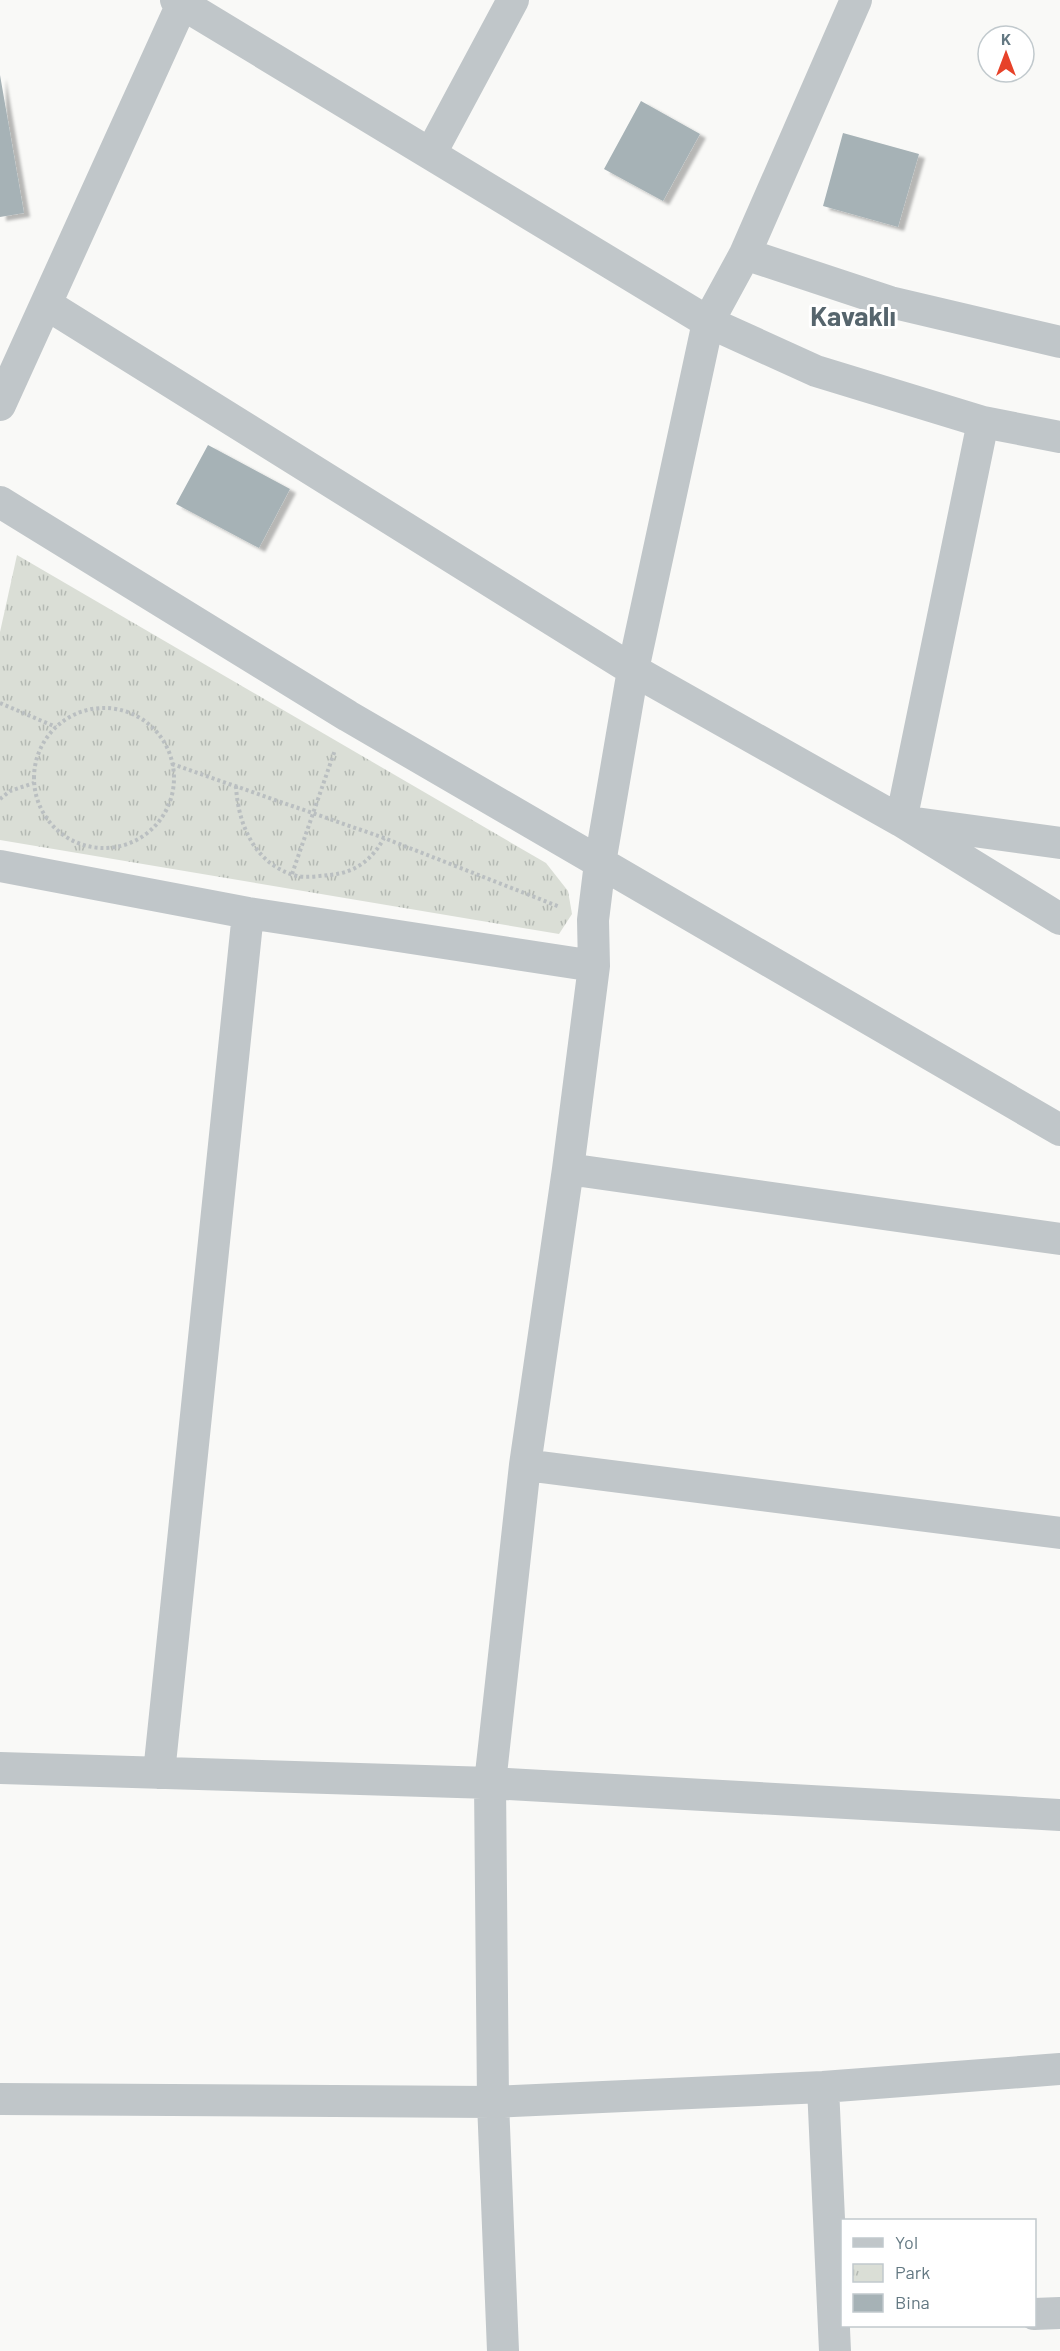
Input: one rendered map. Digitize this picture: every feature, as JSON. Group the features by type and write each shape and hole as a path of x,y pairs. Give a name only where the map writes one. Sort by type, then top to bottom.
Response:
{"street":[{"path":"431,153 513,0"},
{"path":"503,2351 492,2102 489,1782 525,1465 568,1169 594,966 593,920 600,863 633,670 708,322 745,254 856,0"},
{"path":"0,405 179,2 708,322 816,370 983,422 1060,437"},
{"path":"745,254 890,302 1060,342"},
{"path":"46,304 633,670 901,821 1060,919"},
{"path":"901,821 983,422"},
{"path":"0,502 348,717 1060,1130"},
{"path":"901,821 1060,843"},
{"path":"0,866 248,913 594,966"},
{"path":"159,1773 248,913"},
{"path":"568,1169 1060,1239"},
{"path":"525,1465 1060,1533"},
{"path":"0,1768 489,1782 1060,1815"},
{"path":"0,2099 492,2102 823,2087 1060,2069"},
{"path":"823,2087 837,2331"},
{"path":"1036,2314 1060,2313"}],"path":[{"path":"0,703 56,727"},
{"path":"98,708 122,710 143,720 160,736 172,764 174,781 169,804 157,824 139,839 118,847 95,848 74,841 55,828 42,810 35,783 35,766 42,745 56,727 75,714 98,708"},
{"path":"292,874 311,813 348,717"},
{"path":"172,764 384,838 593,920"},
{"path":"0,799 10,791 35,783"},
{"path":"236,786 237,810 249,839 266,860 292,874 318,876 352,870 368,861 384,838"}],"green space":[{"path":"17,555 546,863 568,891 572,914 559,934 0,840 0,632"}],"building":[{"path":"0,75 24,213 0,217"},
{"path":"641,101 700,134 663,201 604,169"},
{"path":"843,133 919,154 898,227 823,206"},
{"path":"208,445 290,489 259,548 176,504"}],"district":[{"name":"Kavaklı","path":"853,317"}]}
